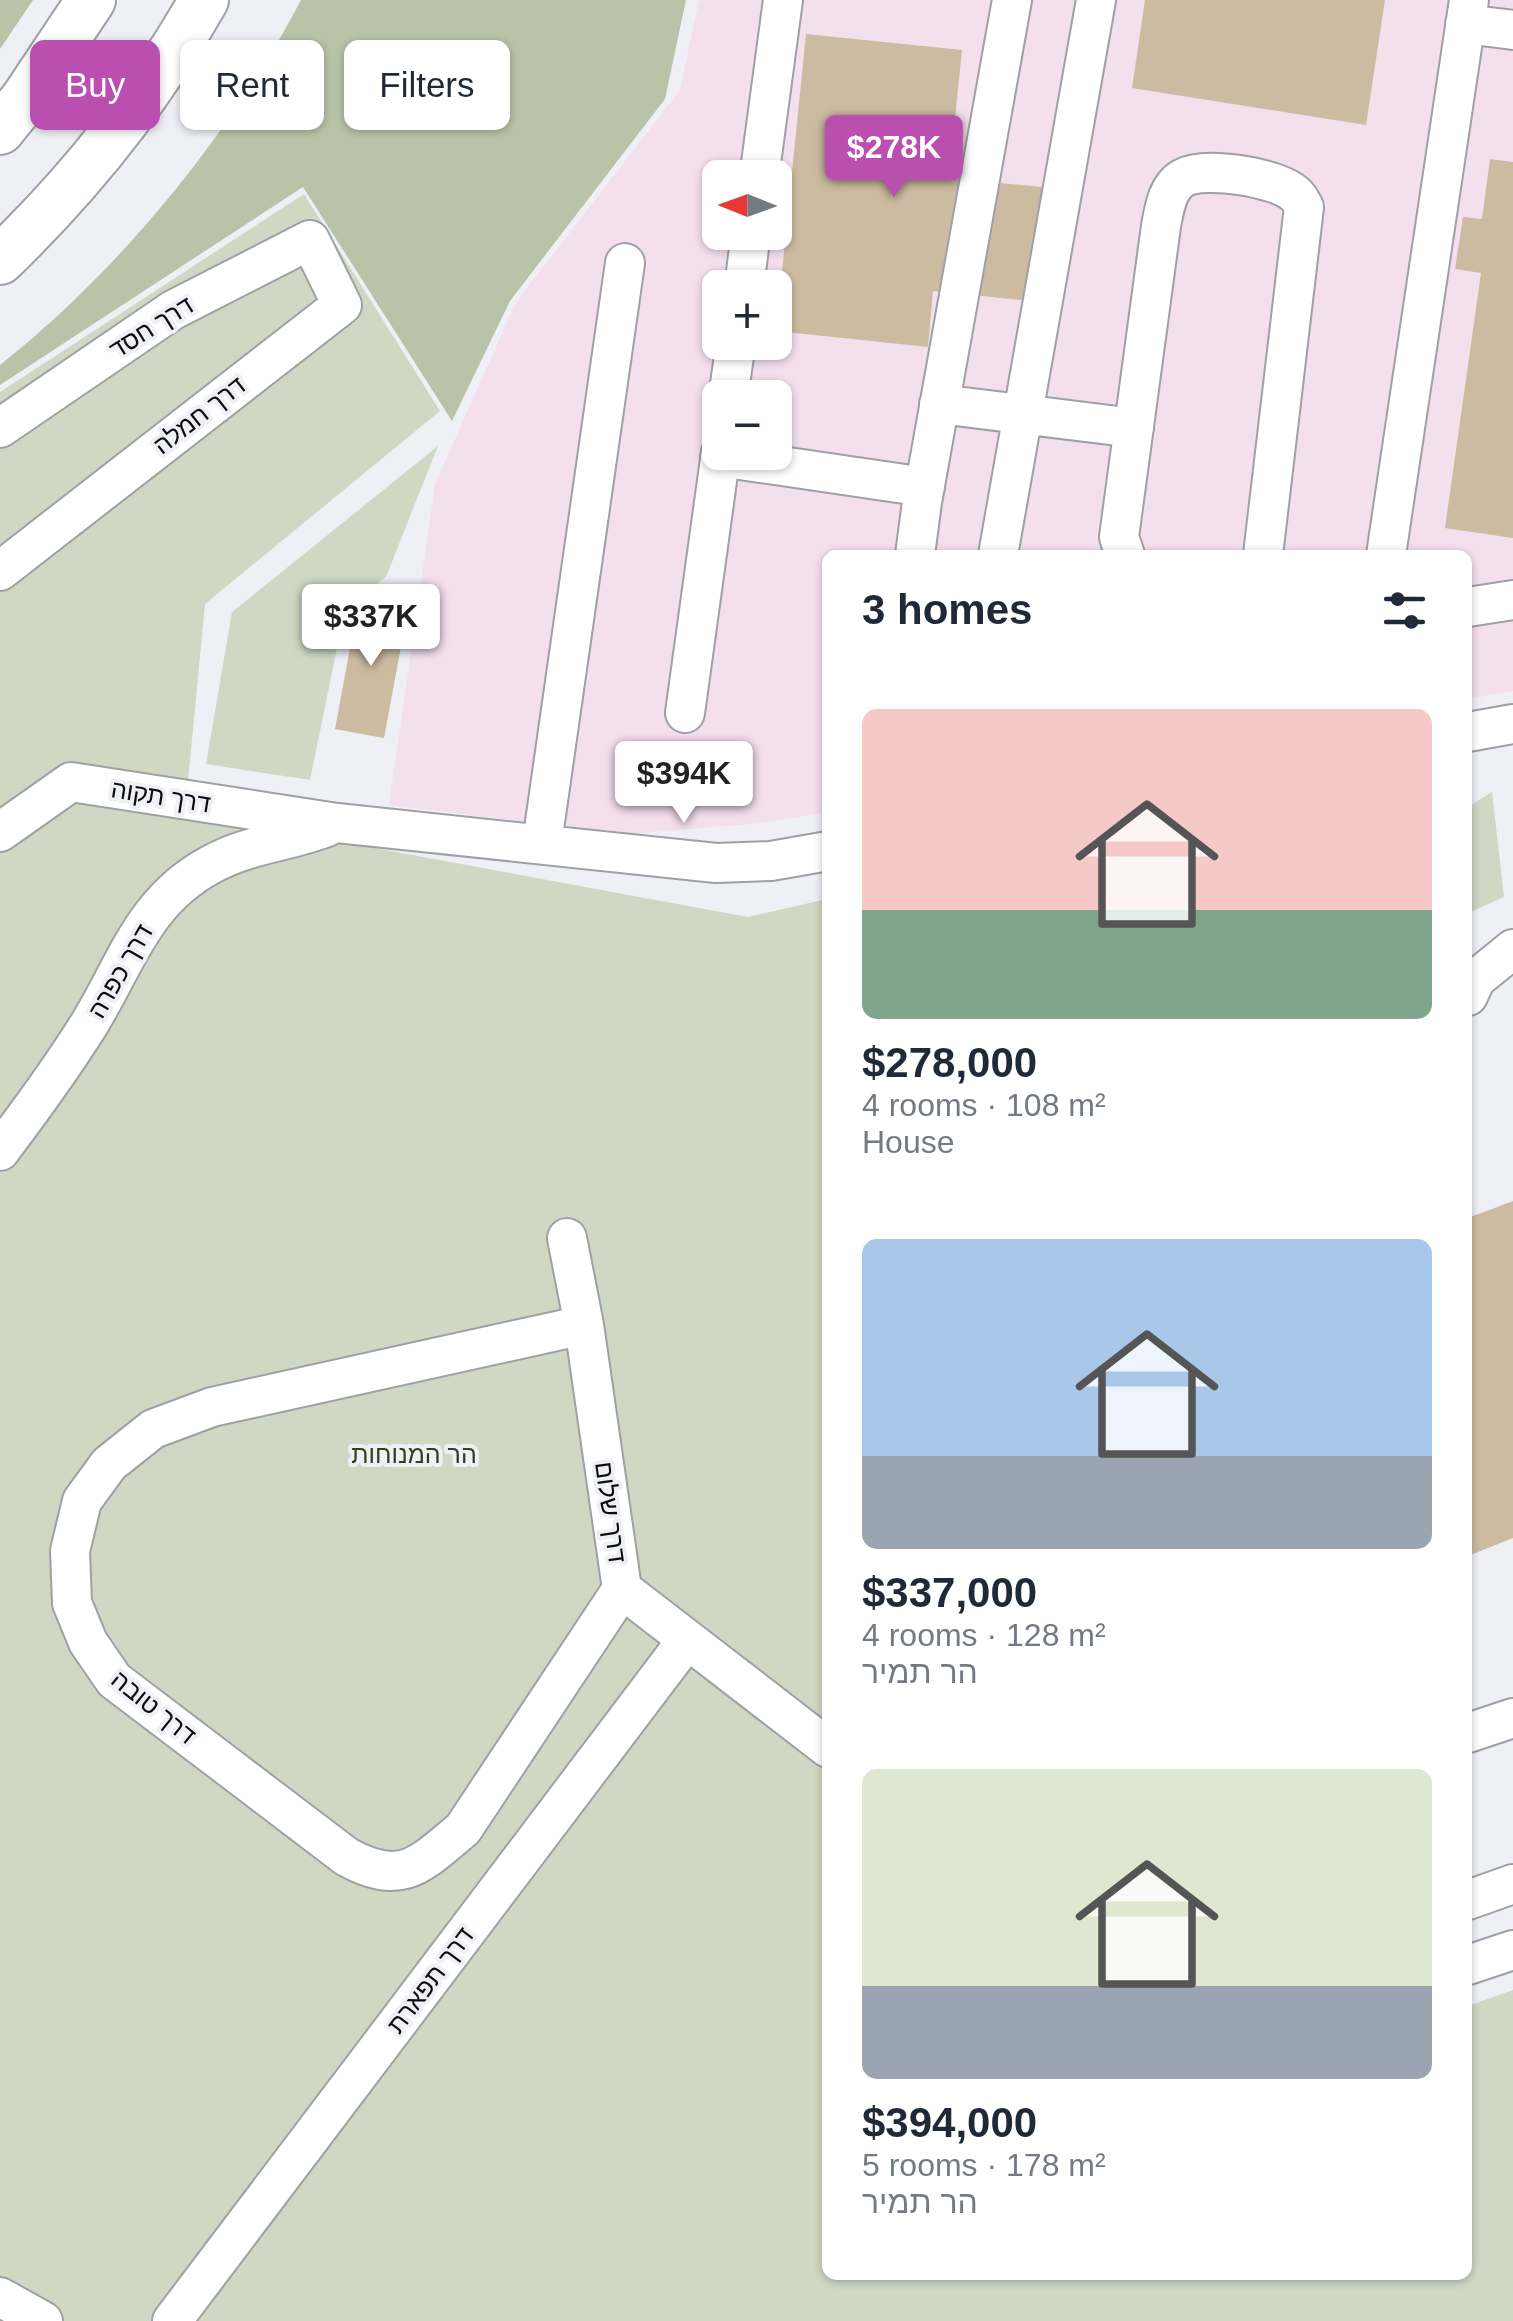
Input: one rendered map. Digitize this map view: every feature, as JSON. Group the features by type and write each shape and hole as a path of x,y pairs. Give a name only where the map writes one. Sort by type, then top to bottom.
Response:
{"main road":[{"path":"0,130 74,30 91,0"},
{"path":"0,260 76,184 143,97 204,0"}],"street":[{"path":"762,160 784,0"},
{"path":"916,550 1012,0"},
{"path":"999,550 1096,0"},
{"path":"1387,550 1467,12 1513,30"},
{"path":"1123,550 1119,536 1166,199 1180,180 1202,171 1262,180 1295,194 1304,207 1264,550"},
{"name":"דרך חסד","path":"0,428 173,310 310,240"},
{"name":"דרך חמלה","path":"0,570 342,304 310,240"},
{"path":"542,843 625,262"},
{"path":"939,404 1134,428"},
{"path":"792,466 924,487"},
{"path":"685,713 719,470"},
{"path":"1472,606 1513,600"},
{"path":"1472,731 1513,724"},
{"name":"דרך תקוה","path":"0,832 71,782 337,823 716,863 771,861 822,852"},
{"name":"דרך כפרה","path":"0,1151 40,1100 91,1022 136,935 172,894 207,866 248,846 298,838 337,823"},
{"path":"1472,988 1476,979 1513,948"},
{"name":"דרך שלום","path":"567,1238 584,1325 622,1589 822,1743"},
{"name":"דרך טובה","path":"584,1325 212,1407 153,1430 109,1464 82,1501 70,1551 72,1604 88,1642 114,1680 347,1857 370,1869 402,1872 428,1858 463,1830 622,1589"},
{"name":"דרך תפארת","path":"172,2321 688,1640"},
{"path":"1472,1733 1513,1718"},
{"path":"1472,1899 1513,1884"},
{"path":"1472,1964 1513,1950"},
{"path":"0,2296 43,2321"}],"shaded area":[{"path":"699,0 1513,0 1513,691 1472,698 1472,550 822,550 822,813 762,823 627,834 389,805 435,484 516,302 680,90"}],"green space":[{"path":"0,0 33,0 0,49"},
{"path":"301,0 686,0 665,99 510,301 452,421 303,187 0,385 0,365 44,328 129,244 220,130 324,130 324,40 279,40"},
{"name":"הר המנוחות","path":"304,194 440,411 205,604 185,813 748,917 822,900 822,2280 1472,2280 1472,2005 1513,1990 1513,2321 0,2321 0,392"},
{"path":"438,446 386,577 345,609 310,780 206,764 232,612"},
{"path":"1492,792 1504,897 1472,911 1472,804"}],"building":[{"path":"1145,0 1385,0 1366,125 1132,88"},
{"path":"806,34 962,50 949,178 1053,188 1041,302 933,291 928,347 792,333 792,270 782,270 784,250 792,250 792,173"},
{"path":"1490,159 1513,162 1513,538 1445,528 1481,273 1455,269 1463,217 1482,219"},
{"path":"359,599 408,609 384,738 335,729"},
{"path":"1513,1201 1513,1538 1472,1554 1472,1216"}]}
